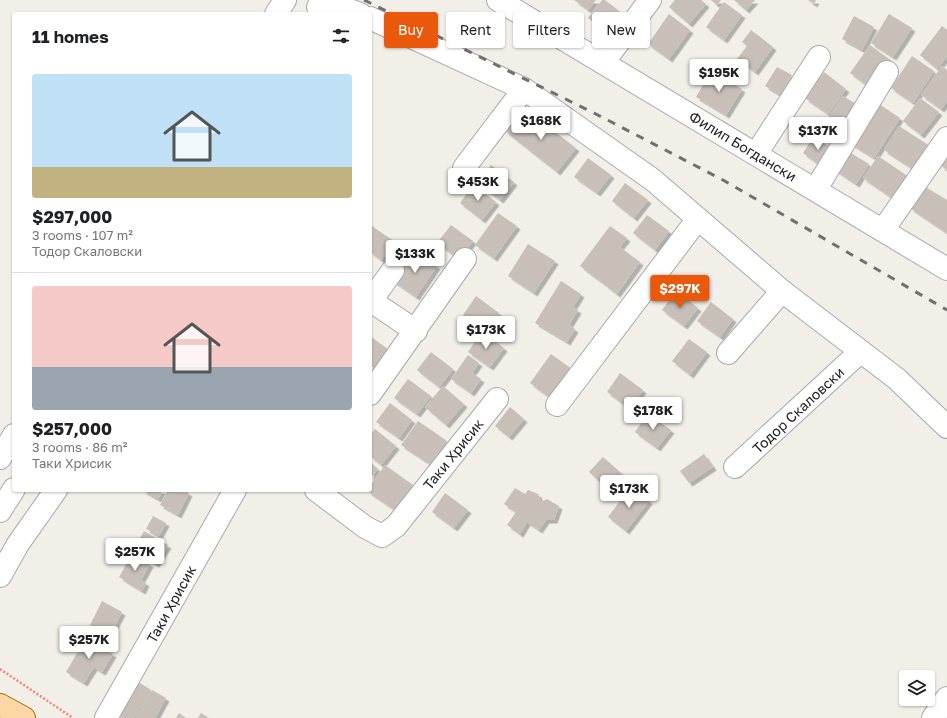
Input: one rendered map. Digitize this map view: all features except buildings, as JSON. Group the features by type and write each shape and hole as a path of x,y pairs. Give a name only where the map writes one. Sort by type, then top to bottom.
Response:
{"main road":[{"path":"0,705 24,718"}],"street":[{"path":"277,12 285,0"},
{"name":"Филип Богдански","path":"498,0 816,189 947,269"},
{"path":"603,63 650,0"},
{"path":"317,7 344,8 357,11"},
{"path":"372,18 524,89 653,180 782,291 897,380 947,426"},
{"path":"756,154 819,57"},
{"path":"816,189 886,72"},
{"path":"464,168 524,89"},
{"path":"883,230 947,138"},
{"path":"557,405 698,220"},
{"path":"372,391 416,331 445,286 465,259"},
{"path":"372,301 393,270"},
{"path":"728,353 782,291"},
{"path":"372,303 416,331"},
{"name":"Тодор Скаловски","path":"735,468 860,352"},
{"name":"Таки Хрисик","path":"319,492 365,527 382,536 396,526 497,399"},
{"path":"0,458 12,438"},
{"path":"0,511 12,492"},
{"path":"0,576 18,544 55,492"},
{"name":"Таки Хрисик","path":"106,718 233,492"},
{"path":"933,718 947,698"}],"path":[{"path":"0,669 73,718"}],"railway":[{"path":"364,0 594,113 723,180 947,310"}]}
